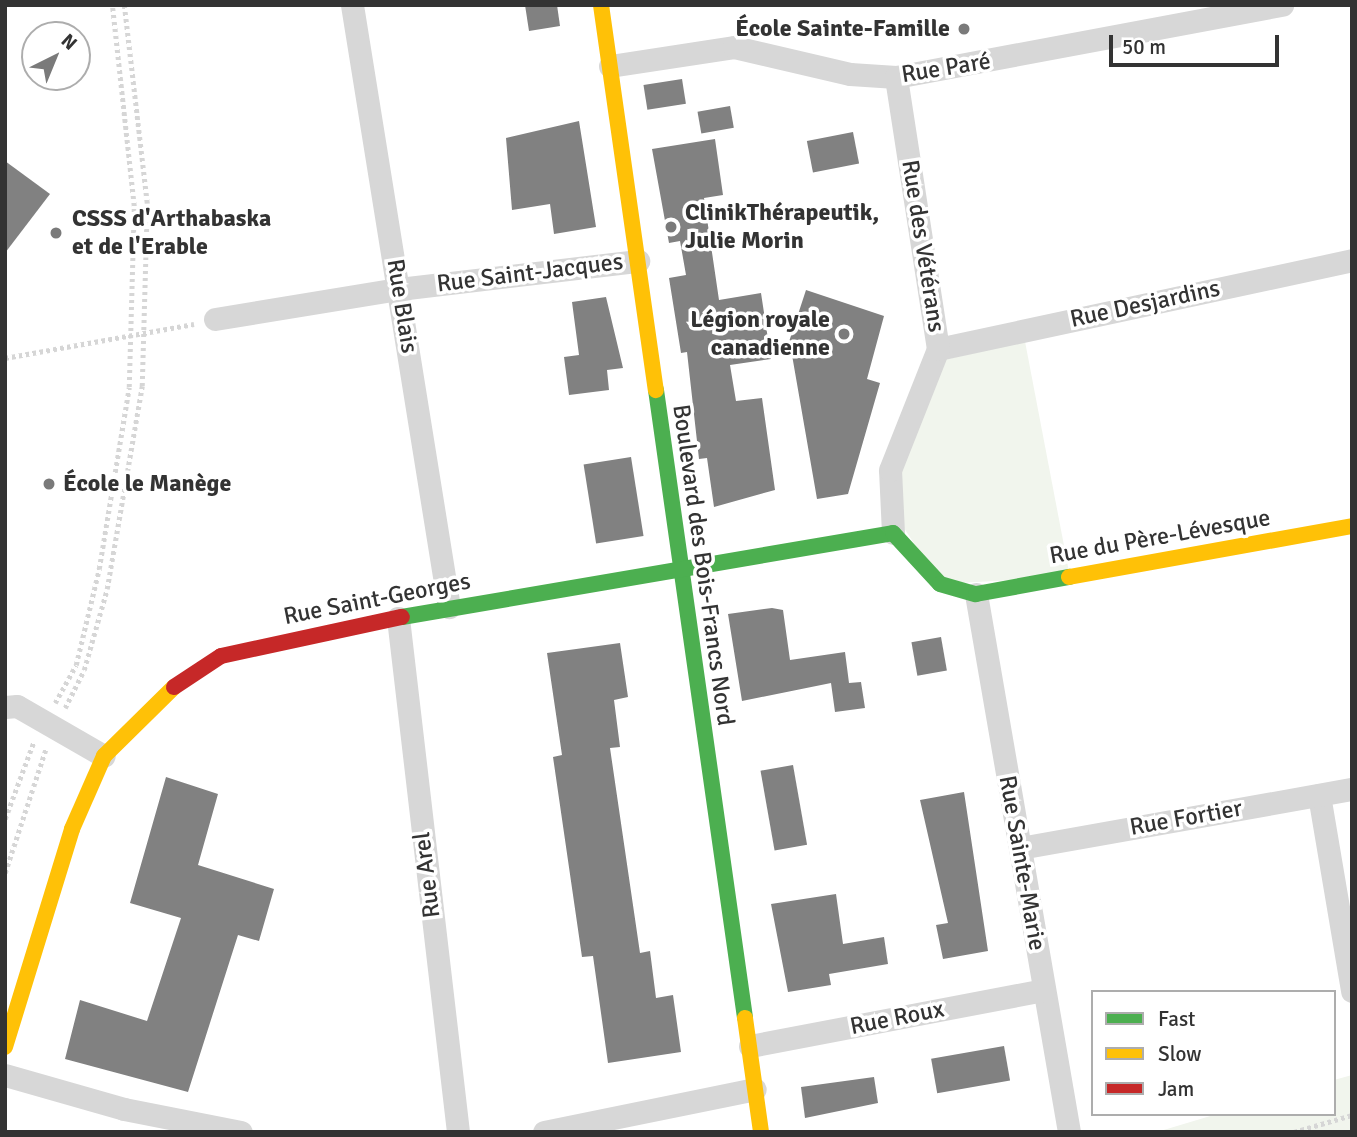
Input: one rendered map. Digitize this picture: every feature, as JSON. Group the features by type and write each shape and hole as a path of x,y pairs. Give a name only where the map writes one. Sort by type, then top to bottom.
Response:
{"street":[{"name":"Rue Blais","path":"352,5 449,607"},
{"name":"Boulevard des Bois-Francs Nord","path":"601,5 761,1132"},
{"name":"Rue Paré","path":"610,66 734,47 850,74 896,77 1282,5"},
{"name":"Rue des Vétérans","path":"893,533 890,470 938,349 896,77"},
{"name":"Rue Desjardins","path":"938,349 1352,260"},
{"name":"Rue Saint-Jacques","path":"215,319 399,289 638,261"},
{"name":"Rue du Père-Lévesque","path":"976,594 1352,526"},
{"name":"Rue Saint-Georges","path":"5,1047 72,829 104,756 157,698 222,656 449,607 893,533"},
{"path":"893,533 940,584 976,594"},
{"name":"Rue Sainte-Marie","path":"976,594 1069,1132"},
{"name":"Rue Arel","path":"398,618 458,1132"},
{"path":"5,707 51,723 104,756"},
{"name":"Rue Fortier","path":"1020,848 1352,789"},
{"path":"1320,794 1352,991"},
{"name":"Rue Roux","path":"750,1046 1044,990"},
{"path":"5,1075 124,1109 242,1132"},
{"path":"544,1132 755,1089"}],"path":[{"path":"5,819 76,665 99,569 125,427 134,206 112,5"},
{"path":"5,873 51,723 84,670 110,577 138,427 147,203 124,5"},
{"path":"5,358 142,336 215,319"},
{"path":"1294,1132 1352,1115"}],"shaded area":[{"path":"1023,331 1070,577 940,584 888,503 938,349"},
{"path":"1352,1075 1352,1132 1157,1132 1210,1116 1336,1116 1336,1079"}],"building":[{"path":"525,5 557,5 560,26 529,31"},
{"path":"682,79 686,104 647,110 643,85"},
{"path":"730,106 734,128 701,133 698,112"},
{"path":"579,121 596,227 554,234 550,204 512,210 506,138"},
{"path":"853,132 859,163 813,172 807,141"},
{"path":"715,139 723,195 704,198 719,300 761,293 771,359 730,365 736,401 762,398 775,490 714,507 707,458 699,459 687,352 681,353 669,278 686,275 680,241 669,243 652,149"},
{"path":"5,161 50,194 5,253"},
{"path":"806,290 884,316 867,379 880,383 848,494 817,499 792,355 784,357"},
{"path":"606,297 623,368 607,370 609,390 569,395 564,357 579,355 572,302"},
{"path":"631,457 644,536 596,544 584,465"},
{"path":"772,608 783,610 790,660 845,652 849,683 861,682 865,708 835,712 831,683 742,701 728,614"},
{"path":"941,637 947,670 917,676 911,642"},
{"path":"620,643 628,697 614,700 620,747 610,748 640,953 650,951 656,998 673,995 681,1052 608,1063 593,956 582,957 553,757 562,755 547,653"},
{"path":"793,765 807,845 775,850 761,771"},
{"path":"166,777 218,794 198,865 274,889 259,941 238,935 188,1092 65,1059 80,1000 147,1021 181,918 130,903"},
{"path":"964,792 988,951 943,959 936,925 948,923 920,800"},
{"path":"836,894 843,944 884,937 888,964 829,974 831,985 788,992 771,904"},
{"path":"1004,1046 1010,1080 937,1093 931,1059"},
{"path":"874,1077 878,1103 805,1118 801,1087"}],"traffic: fast":[{"path":"656,390 745,1018"},
{"path":"402,617 893,533 940,584 976,594 1069,577"}],"traffic: slow":[{"path":"601,5 656,390"},
{"path":"1069,577 1352,526"},
{"path":"5,1047 72,829 104,756 174,687"},
{"path":"745,1018 761,1132"}],"traffic: jam":[{"path":"174,687 221,656 402,617"}],"place":[{"name":"École Sainte-Famille","path":"964,29"},
{"name":"ClinikThérapeutik, Julie Morin","path":"671,227"},
{"name":"CSSS d'Arthabaska et de l'Erable","path":"56,233"},
{"name":"Légion royale canadienne","path":"844,334"},
{"name":"École le Manège","path":"49,484"}]}
